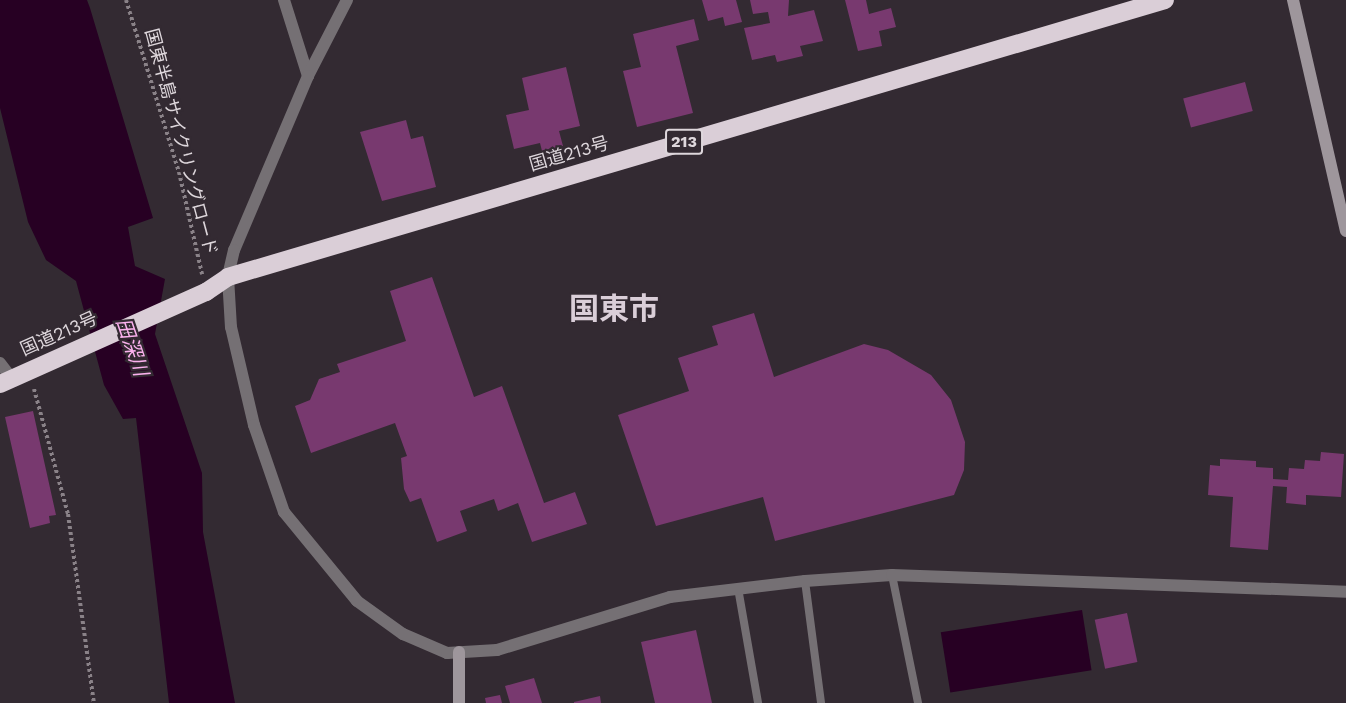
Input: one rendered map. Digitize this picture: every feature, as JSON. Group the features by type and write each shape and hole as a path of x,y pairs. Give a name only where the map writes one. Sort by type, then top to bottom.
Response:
{"highway":[{"name":"国道213号","path":"6,381 206,292 228,277 1165,0"}],"street":[{"path":"284,0 308,76"},
{"path":"347,0 308,76 234,250 228,277 231,327 254,425 284,512 357,601 403,634 447,653 497,650 670,597 805,581 892,575 1346,592"},
{"path":"1293,0 1346,231"},
{"path":"0,363 6,381"},
{"path":"459,652 459,703"}],"lane":[{"path":"892,575 918,703"},
{"path":"805,581 820,703"},
{"path":"738,588 758,703"}],"path":[{"name":"国東半島サイクリングロード","path":"126,0 179,172 206,292"},
{"path":"6,381 34,387 68,514 94,703"}],"water":[{"name":"田深川","path":"0,0 87,0 90,8 153,218 128,227 135,266 165,279 155,334 202,473 203,532 235,703 169,703 136,418 123,419 104,385 76,281 46,260 28,222 0,108"},
{"path":"1082,610 1092,670 950,693 941,632"}],"building":[{"path":"702,0 736,0 742,22 725,26 723,17 708,21"},
{"path":"750,0 789,0 788,16 814,10 823,41 800,46 803,56 777,62 775,55 752,60 744,28 770,23 768,12 753,14"},
{"path":"845,0 866,0 869,14 891,8 896,27 879,31 882,46 858,51"},
{"path":"694,19 699,40 676,46 693,113 637,127 623,71 641,67 633,34"},
{"path":"566,67 580,126 559,131 563,146 542,151 540,143 514,149 506,115 529,110 522,78"},
{"path":"1245,82 1253,111 1191,128 1183,99"},
{"path":"406,120 411,139 423,136 436,187 382,201 360,132"},
{"path":"432,277 474,397 502,386 544,503 575,492 587,524 532,542 518,503 498,511 494,499 460,511 467,531 437,542 421,498 410,502 404,489 401,458 407,456 395,423 311,453 295,406 310,400 319,379 340,372 337,364 406,341 390,291"},
{"path":"754,313 774,377 864,344 888,350 931,375 951,400 965,442 964,470 954,495 775,541 763,497 656,526 618,415 689,391 678,358 718,345 712,326"},
{"path":"33,411 56,515 49,516 50,523 30,528 5,417"},
{"path":"1321,452 1344,454 1341,497 1306,495 1306,505 1286,503 1287,487 1273,486 1268,550 1230,547 1233,497 1208,495 1210,465 1220,466 1220,459 1256,461 1256,467 1273,468 1273,479 1288,480 1289,468 1304,469 1305,460 1320,461"},
{"path":"1127,613 1137,662 1105,669 1095,620"},
{"path":"696,630 712,703 655,703 641,642"},
{"path":"534,678 542,703 510,703 505,686"},
{"path":"500,695 502,703 486,703 485,698"},
{"path":"600,696 601,703 574,703 574,702"}],"district":[{"name":"国東市","path":"614,309"}]}
